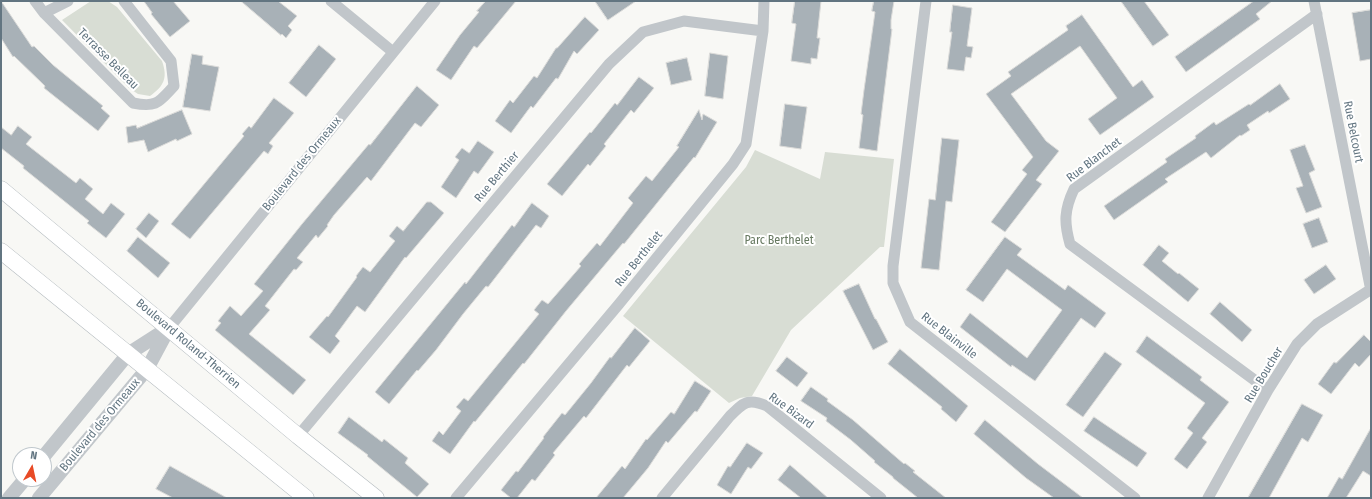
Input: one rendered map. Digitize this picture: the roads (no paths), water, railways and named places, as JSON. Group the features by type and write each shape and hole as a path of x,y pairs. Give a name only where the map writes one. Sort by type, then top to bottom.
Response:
{"main road":[{"name":"Boulevard Roland-Therrien","path":"1,189 298,436 376,498"},
{"path":"1,251 146,370 306,498"}],"street":[{"name":"Terrasse Belleau","path":"35,1 44,13 133,103 147,106 159,101 174,86 171,61 124,1"},
{"path":"44,13 68,1"},
{"path":"331,1 393,52"},
{"name":"Boulevard des Ormeaux","path":"39,498 146,370 169,328 435,1"},
{"name":"Rue Berthelet","path":"456,498 619,304 742,151 746,144 763,32 764,1"},
{"name":"Rue Blainville","path":"926,1 893,266 893,283 910,322 1135,498"},
{"name":"Rue Belcourt","path":"1314,1 1370,291"},
{"name":"Rue Blanchet","path":"1268,390 1070,244 1066,229 1067,204 1074,190 1317,14"},
{"name":"Rue Berthier","path":"298,436 609,64 643,32 684,21 763,32"},
{"name":"Rue Boucher","path":"1208,498 1268,390 1298,344 1317,324 1370,291"},
{"name":"Boulevard des Ormeaux","path":"51,447 128,354 169,328"},
{"name":"Rue Bizard","path":"662,498 730,416 740,406 749,401 758,402 767,406 880,498"},
{"path":"9,498 18,487"}],"park label":[{"name":"Parc Berthelet","path":"779,241"}]}
